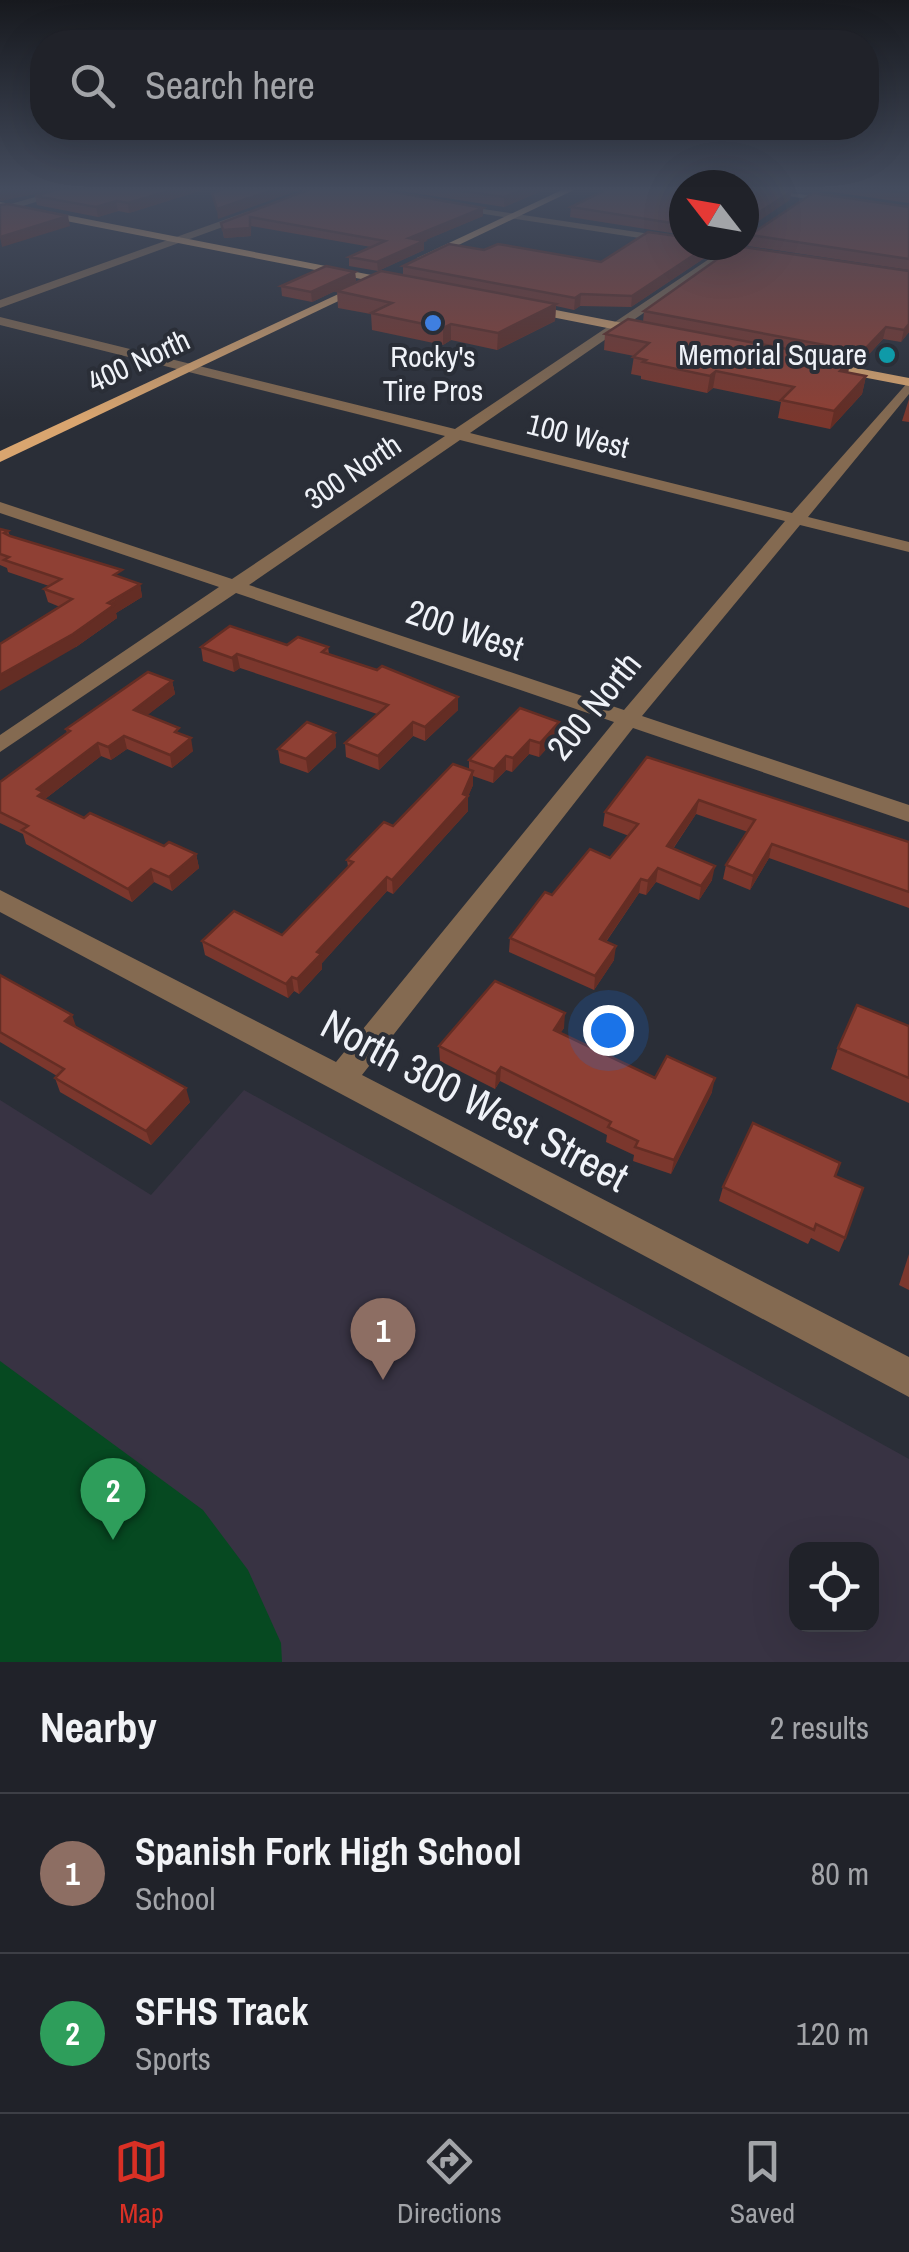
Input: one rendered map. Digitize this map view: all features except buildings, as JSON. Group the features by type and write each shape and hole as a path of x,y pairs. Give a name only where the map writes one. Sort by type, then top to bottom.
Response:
{"main road":[{"path":"309,266 424,288"},
{"name":"400 North","path":"0,456 395,271"},
{"path":"508,305 664,335"},
{"path":"794,360 909,384"}],"street":[{"path":"0,304 107,266"},
{"name":"300 North","path":"0,744 711,266"},
{"name":"100 West","path":"0,321 909,547"},
{"name":"200 North","path":"342,1077 628,719 909,384"},
{"name":"200 West","path":"0,507 909,814"},
{"name":"North 300 West Street","path":"0,900 909,1378"}],"shaded area":[{"path":"244,1090 909,1459 909,1662 0,1662 0,1100 151,1195"}],"green space":[{"path":"0,1361 203,1510 248,1570 281,1643 282,1662 0,1662"}],"place":[{"name":"Rocky's Tire Pros","path":"433,323"},
{"name":"Memorial Square","path":"887,355"},
{"name":"Spanish Fork High School","path":"383,1380"},
{"name":"SFHS Track","path":"113,1540"}]}
